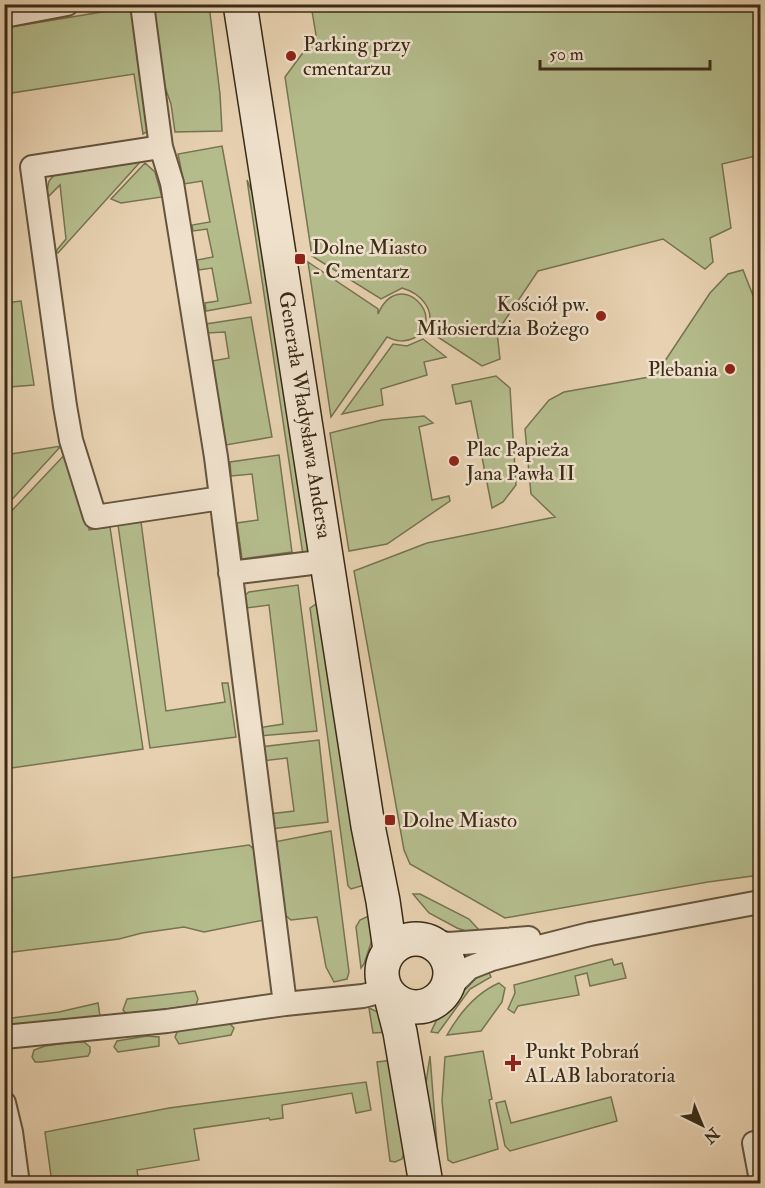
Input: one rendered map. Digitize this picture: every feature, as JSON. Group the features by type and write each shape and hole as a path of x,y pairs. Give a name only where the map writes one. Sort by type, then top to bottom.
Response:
{"main road":[{"name":"Generała Władysława Andersa","path":"240,4 368,826 390,950"},
{"name":"Generała Władysława Andersa","path":"368,826 399,902 413,927 429,941"},
{"path":"414,1114 421,1026 436,999 449,983 450,965 442,950 429,941 410,939 402,941 390,950 382,964 381,976 400,1032 409,1093 426,1184"},
{"path":"388,992 401,1004 412,1007 436,999"}],"street":[{"path":"16,11 67,4"},
{"path":"142,4 160,147 172,183 221,498 285,1004"},
{"path":"160,147 32,167 65,406 71,440 95,517 221,498"},
{"path":"230,573 328,561"},
{"path":"436,999 460,975 483,962 537,946 591,934 760,902"},
{"path":"429,941 449,944 591,934"},
{"path":"4,1037 167,1021 388,992"},
{"path":"4,1103 11,1132 18,1184"},
{"path":"760,1142 754,1143 760,1175"}],"green space":[{"path":"152,5 209,5 220,94 222,131 175,132 171,104 161,76"},
{"path":"311,5 760,5 760,155 722,164 731,228 710,238 713,262 705,269 663,239 538,271 497,332 500,359 482,366 427,330 430,323 428,309 420,298 409,290 402,288 381,299 312,256 285,77 316,35"},
{"path":"120,9 136,14 151,129 143,134 134,74 5,94 5,28"},
{"path":"222,146 251,303 206,311 205,303 218,301 212,268 199,270 197,260 213,257 207,229 193,231 192,225 210,222 202,181 184,184 178,154"},
{"path":"142,160 58,253 56,251 66,239 60,185 45,200 49,181 55,174"},
{"path":"145,163 155,172 162,197 121,203 111,199"},
{"path":"247,180 260,210 316,546 303,555"},
{"path":"308,262 378,309 378,314 387,300 397,294 408,295 417,300 424,309 426,319 423,330 414,338 400,341 387,337 331,417"},
{"path":"743,270 754,298 760,297 760,875 505,918 410,864 404,850 354,571 427,543 555,517 531,494 525,429 549,400 564,392 655,376 710,293 728,274"},
{"path":"21,301 34,385 10,387 5,372 5,303"},
{"path":"251,317 272,437 226,445 212,361 229,358 225,332 207,333 206,324"},
{"path":"423,339 446,357 424,362 427,375 381,389 383,405 342,414 393,344 407,346"},
{"path":"496,376 510,388 516,485 503,502 492,508 471,401 456,404 452,385"},
{"path":"424,416 433,423 419,427 432,500 449,496 450,501 387,544 349,551 330,433 382,420"},
{"path":"61,446 5,507 5,455"},
{"path":"70,449 89,520 89,530 110,527 143,749 5,769 4,519"},
{"path":"279,455 292,552 242,559 237,523 258,520 252,474 231,476 230,462"},
{"path":"141,522 166,711 225,702 222,683 228,683 236,737 150,748 118,525"},
{"path":"298,585 317,731 259,736 257,728 283,724 269,605 246,608 244,596 249,592"},
{"path":"321,604 368,884 351,889 348,886 310,608"},
{"path":"319,740 328,822 271,829 269,814 294,811 287,758 262,761 260,747"},
{"path":"331,831 349,972 347,979 334,982 326,967 317,917 291,920 285,915 274,842"},
{"path":"249,845 255,850 264,920 204,932 184,927 119,939 5,953 4,879"},
{"path":"413,894 420,894 469,919 479,930 469,932 457,928 429,913"},
{"path":"373,914 374,934 361,968 356,927 360,920"},
{"path":"612,959 614,965 622,963 626,978 590,986 587,973 575,976 579,995 518,1006 514,1013 508,1009 515,993 514,985"},
{"path":"488,970 491,977 470,989 438,1033 431,1032 437,1019 470,982"},
{"path":"499,983 505,988 502,1002 481,1031 447,1035 469,1005 483,992"},
{"path":"195,991 198,999 196,1005 127,1014 123,1010 127,999"},
{"path":"98,1003 100,1016 70,1023 5,1026 4,1019 59,1012"},
{"path":"369,1008 382,1014 389,1032 373,1033"},
{"path":"229,1023 234,1028 231,1035 179,1044 175,1037 178,1030"},
{"path":"147,1036 159,1037 159,1046 118,1052 114,1047 117,1041"},
{"path":"84,1042 90,1047 88,1056 41,1062 35,1062 32,1057 34,1050"},
{"path":"483,1051 498,1149 453,1163 448,1160 442,1101 445,1057"},
{"path":"430,1056 438,1158 429,1160 424,1096"},
{"path":"393,1060 406,1147 402,1159 395,1162 390,1161 377,1062"},
{"path":"366,1082 371,1110 356,1113 352,1093 282,1105 283,1118 194,1129 199,1160 137,1170 139,1183 52,1183 45,1132 169,1108"},
{"path":"611,1097 617,1121 510,1151 505,1146 496,1103 505,1101 511,1123"}],"place":[{"name":"Parking przy cmentarzu","path":"291,56"},
{"name":"Dolne Miasto - Cmentarz","path":"300,259"},
{"name":"Kościół pw. Miłosierdzia Bożego","path":"601,316"},
{"name":"Plebania","path":"730,369"},
{"name":"Plac Papieża Jana Pawła II","path":"454,461"},
{"name":"Dolne Miasto","path":"390,820"},
{"name":"Punkt Pobrań ALAB laboratoria","path":"513,1063"}]}
